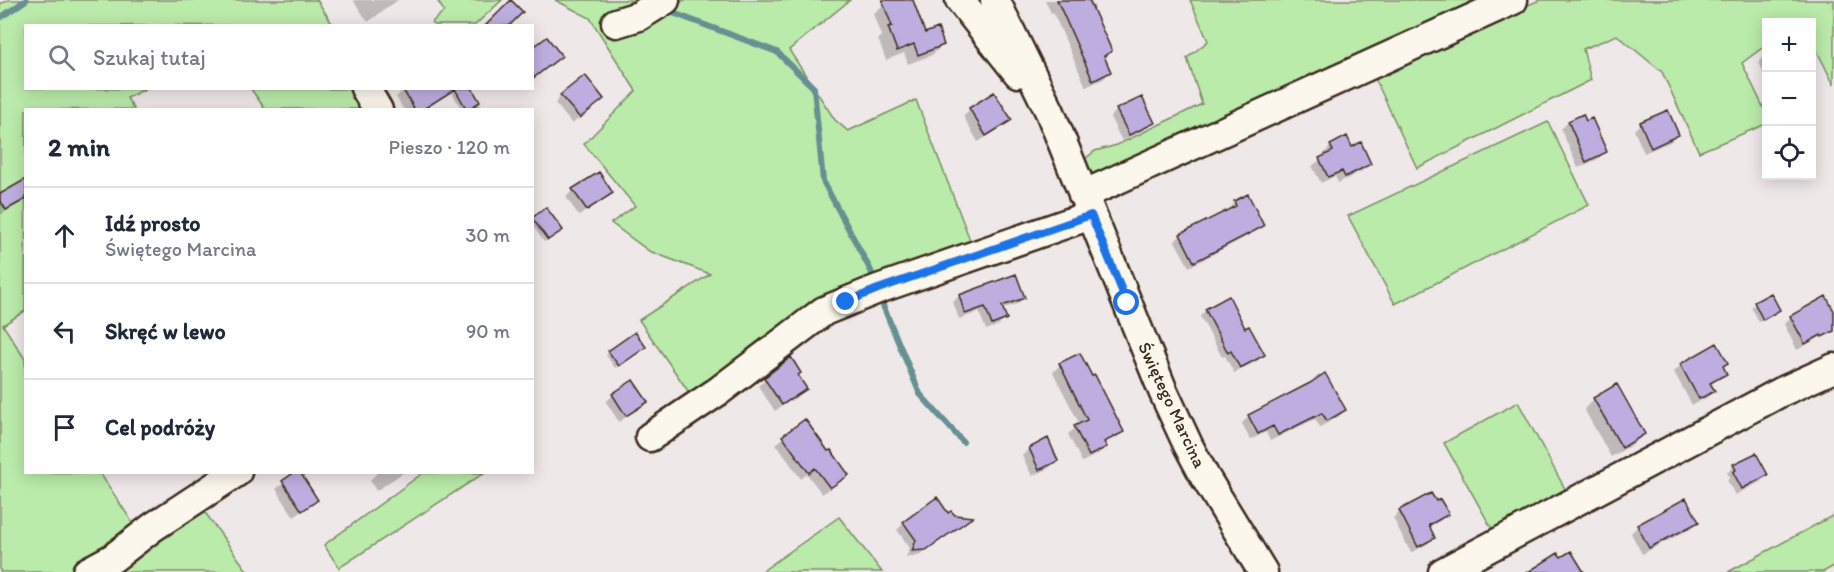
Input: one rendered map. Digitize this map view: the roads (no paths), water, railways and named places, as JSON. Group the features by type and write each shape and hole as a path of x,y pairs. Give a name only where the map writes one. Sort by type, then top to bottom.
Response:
{"street":[{"path":"616,23 639,16 665,0"},
{"path":"960,0 1050,112"},
{"name":"Świętego Marcina","path":"995,0 1050,112 1163,391 1188,445 1263,572"},
{"path":"650,437 720,390 824,311 1087,205 1513,0"},
{"path":"365,90 377,108"},
{"path":"1443,572 1781,392 1834,368"},
{"path":"87,572 113,558 153,527 234,474"}],"waterway":[{"path":"0,18 26,0"},
{"path":"665,10 777,52 814,88 823,181 871,271 875,283"},
{"path":"879,296 920,394 963,442"}]}
